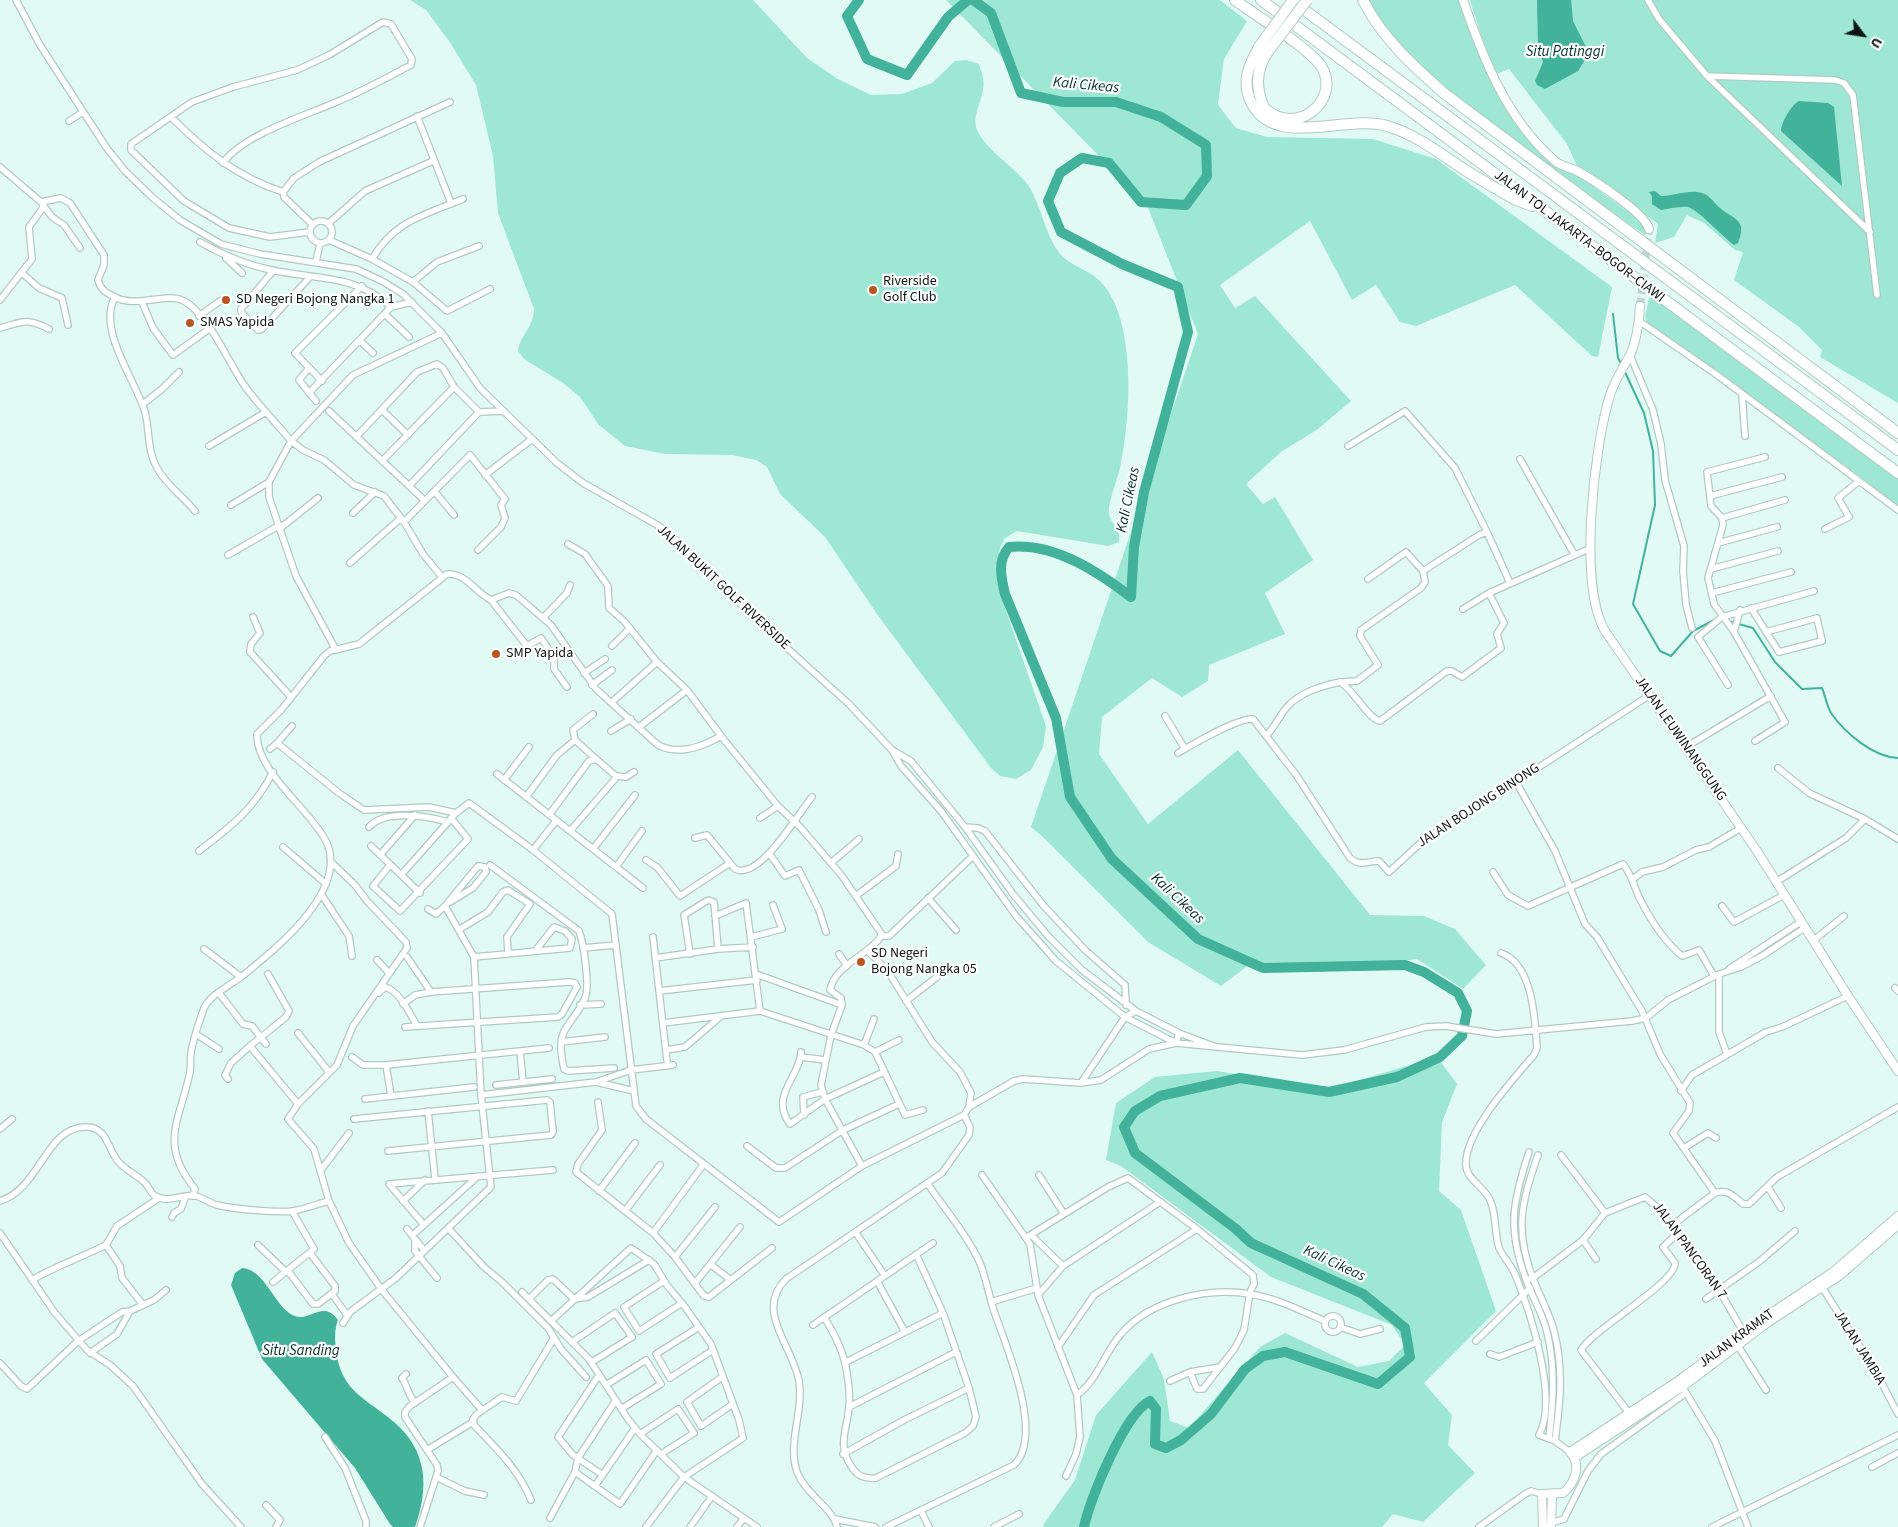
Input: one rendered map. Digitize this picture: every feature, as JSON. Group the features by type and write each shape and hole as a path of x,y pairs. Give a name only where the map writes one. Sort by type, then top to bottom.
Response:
{"highway":[{"path":"1236,0 1306,53 1321,66 1325,78 1323,98 1307,117 1301,119 1283,119 1264,108 1257,81 1263,50 1292,0"},
{"name":"JALAN TOL JAKARTA–BOGOR–CIAWI","path":"1261,0 1898,473"},
{"name":"JALAN TOL JAKARTA–BOGOR–CIAWI","path":"1292,0 1898,450"},
{"path":"1307,0 1247,71 1248,96 1256,110 1265,119 1276,125 1291,128 1367,122 1406,132 1514,199 1544,211"},
{"path":"1362,0 1370,16 1384,32 1445,94 1898,433"}],"main road":[{"path":"1463,0 1492,74 1505,100 1523,126 1556,162 1587,177 1644,218 1650,229"},
{"name":"JALAN LEUWINANGGUNG","path":"1640,306 1639,321 1627,358 1620,371 1605,413 1593,502 1592,591 1600,622 1741,828 1898,1071"},
{"name":"JALAN KRAMAT","path":"1572,1455 1682,1387 1738,1346 1820,1284 1898,1216"},
{"name":"JALAN KRAMAT","path":"1572,1455 1629,1413 1682,1387 1744,1332 1820,1284 1839,1276 1898,1225"},
{"path":"1543,1527 1542,1494 1563,1493 1572,1484 1576,1473 1572,1455"},
{"path":"1551,1525 1552,1495"}],"street":[{"name":"JALAN BUKIT GOLF RIVERSIDE","path":"16,0 40,45 106,147 125,171 153,198 204,235 221,244 260,254 356,269 382,281 412,302 442,333 473,380 532,439 575,478 641,514 679,542 756,622 849,704 892,750"},
{"path":"1648,0 1659,20 1707,76 1870,232"},
{"path":"223,163 228,156 249,141 344,99 411,65 412,59 392,24 384,22 328,55 297,70 211,94 192,102 131,144 130,150 184,201 229,228 270,237 309,232"},
{"path":"1707,76 1835,80 1844,83 1853,95 1877,294"},
{"path":"283,192 294,178 319,162 450,102"},
{"path":"69,121 83,112"},
{"path":"417,116 451,204"},
{"path":"171,117 203,149 242,176 283,192 288,202 312,224"},
{"path":"329,223 365,191 434,160"},
{"path":"0,167 44,204 52,217 64,225 80,248"},
{"path":"0,300 22,273 32,256 29,227 44,204 61,198 70,203 104,255 98,280 102,290 121,301 180,300 199,316 243,383 291,441 324,460 352,484 384,496 403,520 423,554 442,577"},
{"path":"372,259 380,244 392,231 407,222 463,198"},
{"path":"329,223 320,220 312,224 309,232 310,238 320,243 329,240 372,259 413,282 447,311 490,289"},
{"path":"329,223 332,231 329,240"},
{"path":"200,242 222,255 248,265 362,286 377,294 391,307"},
{"path":"316,262 320,243"},
{"path":"413,282 437,262 479,246"},
{"path":"222,255 242,273"},
{"path":"273,271 241,312 258,330 262,329 310,277"},
{"path":"22,273 39,288 62,298 68,325"},
{"path":"322,381 295,352 362,286"},
{"path":"115,297 110,306 109,319 114,342 142,404 154,463 178,496 195,511"},
{"path":"199,316 220,301"},
{"path":"142,302 153,328 173,355 209,329"},
{"path":"309,393 391,307 412,302"},
{"path":"385,314 409,337"},
{"path":"0,328 23,320 31,320 49,329"},
{"path":"1639,321 1742,394 1898,510"},
{"path":"336,650 318,613 300,585 269,497 269,482 291,441 353,374 442,333"},
{"path":"360,341 373,353"},
{"path":"1627,358 1653,410 1661,444 1665,480 1684,546 1685,598 1692,628"},
{"path":"356,437 417,372 432,365 437,364 443,368 454,387 479,412"},
{"path":"309,368 299,380 316,401"},
{"path":"142,404 179,372"},
{"path":"382,461 454,387"},
{"path":"1742,394 1745,436"},
{"path":"382,410 408,435"},
{"path":"329,411 422,498"},
{"path":"409,486 479,412 504,411"},
{"path":"1348,446 1405,411 1455,468 1510,583"},
{"path":"209,446 266,412"},
{"path":"485,475 532,439"},
{"path":"350,563 435,492 470,455 505,499 501,505 505,518 501,527 478,550"},
{"path":"1755,742 1785,722 1734,632 1714,604 1708,578 1723,525 1722,518 1711,506 1707,472 1765,457"},
{"path":"1520,459 1574,554"},
{"path":"1710,496 1782,477"},
{"path":"1825,529 1849,516 1838,498 1858,481"},
{"path":"231,505 269,482"},
{"path":"353,513 375,492"},
{"path":"435,492 454,515"},
{"path":"228,555 279,527 318,498"},
{"path":"1722,518 1785,500"},
{"path":"1718,543 1777,527"},
{"path":"1423,571 1487,532"},
{"path":"568,544 587,556 609,588 609,608 630,628 657,662 686,690 778,806 831,862 857,895 882,935 889,936 973,856"},
{"path":"1463,609 1510,583 1591,548"},
{"path":"1711,569 1778,551"},
{"path":"1266,736 1277,724 1289,705 1296,699 1324,685 1357,680 1378,665 1360,632 1421,588 1425,582 1423,571 1406,552 1368,579"},
{"path":"1712,593 1791,572"},
{"path":"193,1196 196,1189 178,1162 174,1144 177,1117 190,1072 191,1054 205,1005 241,977 298,926 326,884 330,862 329,849 323,837 273,772 258,746 257,734 291,697 321,659 336,650 350,648 359,644 447,574 455,575 492,600 527,646 541,638 554,657 554,669 567,687"},
{"path":"543,618 567,593 570,585"},
{"path":"1728,685 1698,638 1722,617 1740,610 1814,591"},
{"path":"492,600 513,593 543,618 552,627 592,685 658,745 673,751 688,750 732,734"},
{"path":"1340,682 1349,688 1374,719 1380,721 1447,671 1451,670 1462,677 1501,648 1496,634 1504,623 1490,593"},
{"path":"1751,608 1766,632 1779,652 1822,641 1817,618 1766,632"},
{"path":"1734,632 1740,610"},
{"path":"253,617 260,633 251,644 250,652 291,697"},
{"path":"612,646 630,628"},
{"path":"584,673 605,660"},
{"path":"612,702 657,662"},
{"path":"592,685 612,670"},
{"path":"639,727 686,690"},
{"name":"JALAN BOJONG BINONG","path":"1178,753 1248,719 1256,720 1297,776 1350,858 1356,863 1363,864 1380,861 1387,872 1432,834 1453,823 1650,695"},
{"path":"1686,747 1771,696"},
{"path":"594,714 573,730 575,740 616,776 626,777 634,772"},
{"path":"1165,716 1185,749"},
{"path":"611,731 631,719"},
{"path":"270,749 292,726"},
{"path":"526,797 557,755 575,740"},
{"path":"277,743 364,810 429,807 452,817 468,840 420,893 400,911 374,889 374,883 390,865"},
{"path":"504,780 528,747"},
{"path":"892,750 911,761 965,827 1013,894 1048,936 1082,970 1136,1011 1179,1033 1216,1047"},
{"path":"892,750 901,766 941,811 1016,916 1056,961 1125,1018 1176,1043"},
{"path":"549,815 587,763 596,759"},
{"path":"1778,768 1809,793 1865,820 1898,839"},
{"path":"199,851 236,823 259,798 273,772"},
{"path":"497,774 643,888"},
{"path":"570,831 616,776"},
{"path":"1516,782 1555,851 1585,924 1597,937 1646,1018 1660,1054 1690,1106 1673,1133 1715,1193"},
{"path":"593,849 635,795"},
{"path":"695,838 705,835 710,837 730,863 735,868 742,870 756,863 769,853 795,822 812,797"},
{"path":"401,875 464,804 473,803 612,914 636,1106 642,1114 703,1165 779,1222 862,1166 964,1115 969,1107 972,1096 963,1077 932,1042 887,970 868,950"},
{"path":"760,818 778,806"},
{"path":"369,827 381,818 415,815 452,817"},
{"path":"380,855 415,815"},
{"path":"1776,882 1846,838 1865,820"},
{"path":"534,850 556,821"},
{"path":"965,827 978,828 992,838 1043,905 1090,955 1125,985 1126,1005"},
{"path":"1633,878 1642,872 1663,867 1696,850 1709,847 1741,828"},
{"path":"616,867 642,831"},
{"path":"831,862 858,839"},
{"path":"371,846 420,893"},
{"path":"283,847 326,884"},
{"path":"769,853 785,876 799,870 819,910 826,932"},
{"path":"857,895 896,866 898,854"},
{"path":"646,860 657,867 680,896 730,863"},
{"path":"330,862 355,885 367,901 406,942 407,948 352,1026 340,1061 298,1104 289,1116 288,1121 314,1149 329,1201 344,1235 382,1290 482,1410"},
{"path":"1493,872 1508,895 1525,906 1622,863 1633,878 1639,898 1671,945 1682,956 1699,950 1716,975 1719,1032 1727,1054"},
{"path":"490,865 577,929 583,948 586,995 562,1032 563,1067 566,1071 614,1068"},
{"path":"428,909 436,914 472,888 486,872 485,867 478,866 448,904"},
{"path":"460,929 490,911 503,892 508,890 513,892 530,904 507,937 508,953"},
{"path":"321,894 349,936 352,956"},
{"path":"1722,906 1734,922 1736,922 1784,895"},
{"path":"928,898 956,930"},
{"path":"690,954 684,915 710,900 714,902 718,949"},
{"path":"715,916 745,902 753,948 760,1011"},
{"path":"343,1323 347,1314 382,1290 489,1190 490,1176 484,1106 481,1095 474,957 448,904"},
{"path":"751,937 782,929 773,905"},
{"path":"1814,940 1844,916"},
{"path":"969,1107 1014,1081 1023,1079 1081,1083 1101,1080 1149,1049 1176,1043 1264,1053 1322,1053 1344,1050 1408,1031 1446,1026 1496,1034 1646,1018 1668,1000 1725,971 1804,924"},
{"path":"474,957 570,948 572,940 565,931 554,927 536,950"},
{"path":"824,998 830,990 834,979 868,950 882,935"},
{"path":"653,937 667,1061"},
{"path":"583,948 616,945"},
{"path":"655,958 718,949 753,948"},
{"path":"204,949 241,977"},
{"path":"1501,952 1511,958 1526,980 1531,998 1536,1052 1499,1095 1473,1140 1466,1163 1471,1177 1489,1196 1494,1209 1499,1247 1510,1265 1538,1342 1545,1401 1545,1424 1539,1435 1552,1440 1572,1455"},
{"path":"839,954 847,966"},
{"path":"407,957 424,985 431,992"},
{"path":"377,960 389,973"},
{"path":"228,1079 225,1075 227,1070 250,1046 289,1012 268,974"},
{"path":"659,990 756,977 842,1005"},
{"path":"906,1001 937,977"},
{"path":"405,1027 558,1017 562,1014 577,987 575,983 569,982 431,992 415,995"},
{"path":"404,1004 424,985"},
{"path":"366,1012 385,987 390,989 404,1004 417,1026"},
{"path":"830,990 840,996 842,1005 831,1035 821,1077 822,1092 862,1166"},
{"path":"219,993 243,1024 252,1026 266,1044"},
{"path":"1681,1091 1692,1075 1727,1054 1766,1032 1782,1028 1848,996"},
{"path":"580,1005 601,1004"},
{"path":"663,1023 760,1011 864,1045 875,1052 899,1104 907,1116 923,1110"},
{"path":"1081,1083 1125,1018 1136,1011"},
{"path":"666,1050 685,1047 720,1016"},
{"path":"864,1045 874,1019"},
{"path":"298,1033 330,1072"},
{"path":"1176,1043 1179,1033"},
{"path":"196,1034 219,1049"},
{"path":"561,1042 605,1037"},
{"path":"875,1052 899,1040"},
{"path":"250,1046 298,1104"},
{"path":"352,1057 363,1065 386,1065 549,1048"},
{"path":"520,1051 523,1082"},
{"path":"825,1060 801,1055 787,1086 783,1103 789,1124 825,1099 884,1072"},
{"path":"386,1065 391,1096"},
{"path":"481,1095 596,1082 630,1070 673,1065"},
{"path":"496,1085 552,1079"},
{"path":"596,1082 634,1091"},
{"path":"365,1098 474,1087"},
{"path":"804,1115 803,1098 822,1092"},
{"path":"354,1119 549,1101 553,1132 551,1135 388,1151"},
{"path":"598,1102 602,1130 576,1170 579,1176 653,1233 707,1297 772,1248"},
{"path":"747,1146 780,1169 843,1130 899,1104"},
{"path":"1671,1226 1715,1193 1727,1191 1745,1205 1790,1169 1898,1107"},
{"path":"428,1111 435,1179"},
{"path":"875,1527 836,1519 808,1493 798,1473 794,1438 799,1406 799,1382 778,1329 773,1306 776,1293 786,1279 942,1173 969,1135 970,1127 964,1115"},
{"path":"0,1130 12,1119"},
{"path":"0,1201 10,1197 25,1184 60,1137 71,1130 86,1127 93,1128 104,1135 120,1164 159,1198"},
{"path":"321,1170 349,1133"},
{"path":"1684,1148 1708,1133 1716,1138"},
{"path":"598,1191 635,1143"},
{"path":"1529,1152 1513,1210 1516,1249 1554,1329 1562,1392 1552,1440"},
{"path":"1538,1155 1521,1211 1523,1248 1530,1288 1546,1330 1554,1374 1552,1440"},
{"path":"1561,1155 1605,1213"},
{"path":"625,1211 660,1165"},
{"path":"653,1233 703,1165"},
{"path":"424,1225 389,1184 553,1170"},
{"path":"982,1175 1029,1236 1063,1266"},
{"path":"1039,1175 1064,1214"},
{"path":"416,1232 477,1177"},
{"path":"1029,1236 1125,1178 1133,1181 1197,1229 1253,1275 1254,1284 1250,1294 1244,1330 1235,1348 1200,1390 1197,1388 1190,1372"},
{"path":"403,1201 425,1180"},
{"path":"886,1527 1014,1465 1025,1439 1026,1416 1020,1389 980,1265 972,1249 927,1183"},
{"path":"1768,1187 1780,1208"},
{"path":"32,1280 61,1264 77,1259 106,1245 117,1226 159,1198 185,1198 193,1196 218,1206 292,1211 329,1201"},
{"name":"JALAN PANCORAN 7","path":"1529,1279 1583,1240 1605,1213 1645,1197 1654,1202 1719,1290 1744,1332"},
{"path":"172,1217 174,1213 182,1209 185,1198"},
{"path":"1038,1295 1063,1266 1160,1202"},
{"path":"675,1257 715,1207"},
{"path":"273,1282 310,1253 315,1246 292,1211"},
{"path":"695,1283 740,1227"},
{"path":"448,1228 484,1267 502,1282 548,1328 586,1377"},
{"path":"407,1229 424,1250"},
{"path":"1058,1347 1094,1295 1197,1229"},
{"path":"1706,1299 1760,1261 1795,1231"},
{"path":"0,1233 54,1313 90,1353 110,1366 133,1386 202,1484 241,1527"},
{"path":"856,1233 885,1276"},
{"path":"1629,1413 1581,1350 1594,1336 1651,1292 1674,1269 1675,1264 1663,1247 1677,1234"},
{"path":"1029,1236 1038,1295 1077,1395 1080,1437 1076,1454 1066,1476"},
{"path":"415,1239 414,1247 419,1256 437,1278"},
{"path":"1583,1240 1596,1259"},
{"path":"813,1325 933,1243"},
{"path":"106,1245 118,1262 122,1278 142,1305"},
{"path":"258,1245 287,1271 313,1304 318,1304 335,1291 335,1286 310,1253"},
{"path":"551,1321 631,1248 654,1264 664,1281 699,1327 712,1350 743,1432 742,1440 684,1477 646,1527"},
{"path":"824,1317 840,1345 846,1362 849,1407 842,1446 843,1454 855,1472 866,1479 876,1478 965,1433 975,1422 976,1417 969,1388 943,1313 916,1254"},
{"path":"574,1299 588,1297 649,1260"},
{"path":"710,1265 732,1280"},
{"path":"529,1299 548,1280 553,1279 574,1299"},
{"path":"664,1281 624,1307 639,1331 682,1303"},
{"path":"877,1281 905,1332"},
{"name":"JALAN JAMBIA","path":"1820,1284 1877,1374 1898,1414"},
{"path":"991,1302 1037,1288"},
{"path":"1476,1341 1530,1288"},
{"path":"0,1363 21,1386 27,1389 78,1341 122,1312 130,1311 142,1305 166,1290"},
{"path":"522,1292 592,1362 621,1409 640,1434 684,1477 757,1527"},
{"path":"332,1294 347,1314"},
{"path":"1077,1395 1090,1382 1120,1334 1143,1314 1154,1308 1200,1294 1250,1294 1287,1305 1325,1321"},
{"path":"90,1353 117,1334 130,1311"},
{"path":"572,1342 615,1313 632,1337 592,1362"},
{"path":"846,1362 943,1313"},
{"path":"1334,1316 1340,1321 1340,1327 1337,1331 1329,1331 1325,1321 1334,1316"},
{"path":"699,1327 656,1354 670,1378 712,1350"},
{"path":"1340,1327 1360,1334 1380,1329"},
{"path":"427,1450 473,1422 474,1416 502,1397 516,1401 554,1338"},
{"path":"1490,1354 1499,1357 1538,1342"},
{"path":"1738,1346 1766,1390"},
{"path":"849,1407 956,1352"},
{"path":"606,1385 646,1360 661,1384 621,1409"},
{"path":"1170,1381 1190,1372 1220,1367"},
{"path":"406,1374 402,1378 407,1385 409,1396 415,1403"},
{"path":"599,1375 558,1437 578,1458 603,1475"},
{"path":"420,1527 436,1477 437,1465 405,1417 406,1410 454,1377"},
{"path":"722,1377 687,1402 701,1426 733,1404"},
{"path":"1551,1525 1564,1519 1588,1471 1601,1454 1682,1387 1715,1441 1748,1527"},
{"path":"843,1454 904,1420 969,1388"},
{"path":"550,1518 574,1472 578,1458 616,1400"},
{"path":"574,1472 620,1504 659,1452 694,1433 678,1409 640,1434"},
{"path":"473,1422 509,1462 520,1477 531,1500"},
{"path":"595,1486 635,1428"},
{"path":"1712,1527 1898,1435"},
{"path":"325,1437 349,1476 366,1521 366,1527"},
{"path":"1872,1467 1898,1453"},
{"path":"436,1477 465,1491 484,1495"},
{"path":"1479,1527 1525,1494 1531,1491 1542,1494"},
{"path":"690,1527 712,1496"},
{"path":"266,1504 280,1520 276,1527"},
{"path":"921,1511 929,1527"},
{"path":"994,1527 1019,1514"},
{"path":"737,1527 744,1518"},
{"path":"836,1519 838,1527"}],"shaded area":[{"name":"Riverside Golf Club","path":"410,0 753,0 807,58 838,79 871,95 902,94 932,83 955,61 966,60 979,64 984,86 976,113 976,127 979,134 989,147 1029,187 1038,204 1053,243 1062,256 1101,282 1113,299 1121,320 1126,345 1128,371 1127,424 1124,447 1109,508 1110,517 1118,533 1119,542 1108,546 1017,531 1005,538 1000,548 997,571 1005,608 1046,726 1043,747 1031,770 1016,779 1000,776 991,768 877,614 825,537 780,494 767,467 756,460 732,455 665,454 625,446 599,425 580,397 563,383 524,359 518,351 519,345 532,321 534,309 498,213 493,156 476,85 449,41 426,10"},
{"path":"946,0 1220,0 1247,21 1224,59 1218,105 1236,128 1267,137 1373,139 1436,159 1612,287 1598,357 1592,356 1515,285 1416,326 1400,322 1376,285 1352,300 1310,221 1220,285 1235,308 1255,296 1351,401 1318,429 1281,452 1246,484 1263,504 1275,497 1313,560 1265,593 1285,634 1209,665 1208,681 1182,697 1152,678 1102,717 1099,754 1148,824 1238,750 1370,915 1424,916 1455,929 1486,965 1463,989 1417,959 1322,972 1250,964 1221,986 1148,942 1031,827 1198,334 1147,205"},
{"path":"1367,0 1461,0 1487,73 1511,115 1558,168 1574,172 1646,225 1645,235 1535,159 1456,97 1394,40 1372,11"},
{"path":"1470,0 1898,0 1898,403 1820,357 1822,350 1799,327 1734,280 1743,252 1735,250 1704,223 1687,215 1674,237 1655,243 1658,224 1577,166 1567,144 1509,69 1497,74 1484,45"},
{"path":"1651,290 1898,473 1898,506 1847,467 1648,327 1645,316"},
{"path":"1437,1057 1457,1084 1442,1122 1439,1191 1461,1210 1496,1311 1424,1383 1452,1415 1448,1445 1475,1473 1423,1522 1393,1514 1382,1527 1044,1527 1043,1525 1075,1480 1096,1415 1152,1352 1164,1379 1170,1421 1189,1428 1260,1347 1285,1333 1358,1367 1389,1361 1405,1345 1392,1325 1271,1277 1121,1166 1106,1160 1116,1103 1155,1077 1217,1071 1329,1089"}],"water":[{"name":"Situ Patinggi","path":"1537,0 1571,0 1573,21 1585,45 1587,57 1578,71 1545,89 1537,85 1535,81 1543,62 1538,48"},
{"path":"1799,101 1828,103 1834,107 1842,186 1781,131 1787,114"},
{"path":"1655,191 1661,196 1692,192 1707,195 1740,224 1741,235 1738,243 1734,245 1688,207 1661,210 1652,204 1652,196 1649,192"},
{"name":"Situ Sanding","path":"242,1268 256,1274 289,1313 302,1317 326,1311 338,1320 335,1331 336,1346 343,1376 356,1393 394,1422 405,1433 414,1445 419,1458 423,1484 420,1512 415,1527 393,1527 390,1524 355,1468 262,1359 231,1285 235,1273"}],"waterway":[{"name":"Kali Cikeas","path":"859,0 847,16 867,59 907,75 948,17 968,0"},
{"name":"Kali Cikeas","path":"973,0 991,13 1021,93 1063,102 1116,102 1161,117 1206,145 1207,176 1186,205 1141,202 1109,163 1082,158 1060,173 1048,201 1061,232 1122,264 1178,287 1188,332 1144,492 1134,547 1131,597 1089,568 1074,560 1042,549 1009,547 1001,564 1005,594 1056,718 1070,797 1112,859 1198,939 1263,968 1405,965 1424,972 1458,993 1467,1011 1462,1036 1440,1057 1397,1077 1329,1092 1240,1078 1160,1096 1135,1111 1124,1127 1135,1153 1236,1229 1251,1243 1363,1294 1405,1328 1410,1357 1378,1384 1285,1352 1263,1356 1245,1369 1211,1414 1181,1440 1166,1448 1155,1444 1156,1409 1150,1401 1140,1409 1120,1438 1093,1497 1084,1527"},
{"path":"1613,314 1618,358 1622,365"},
{"path":"1624,370 1644,413 1653,451 1655,505 1633,604 1660,651 1671,656 1693,631 1714,620"},
{"path":"1728,621 1753,628 1775,662 1802,689 1822,688 1831,713 1860,743 1889,757 1898,758"}],"tunnel":[{"path":"1640,306 1649,229"}],"place":[{"name":"Riverside Golf Club","path":"873,290"},
{"name":"SD Negeri Bojong Nangka 1","path":"226,300"},
{"name":"SMAS Yapida","path":"190,323"},
{"name":"SMP Yapida","path":"496,654"},
{"name":"SD Negeri Bojong Nangka 05","path":"861,962"}]}
